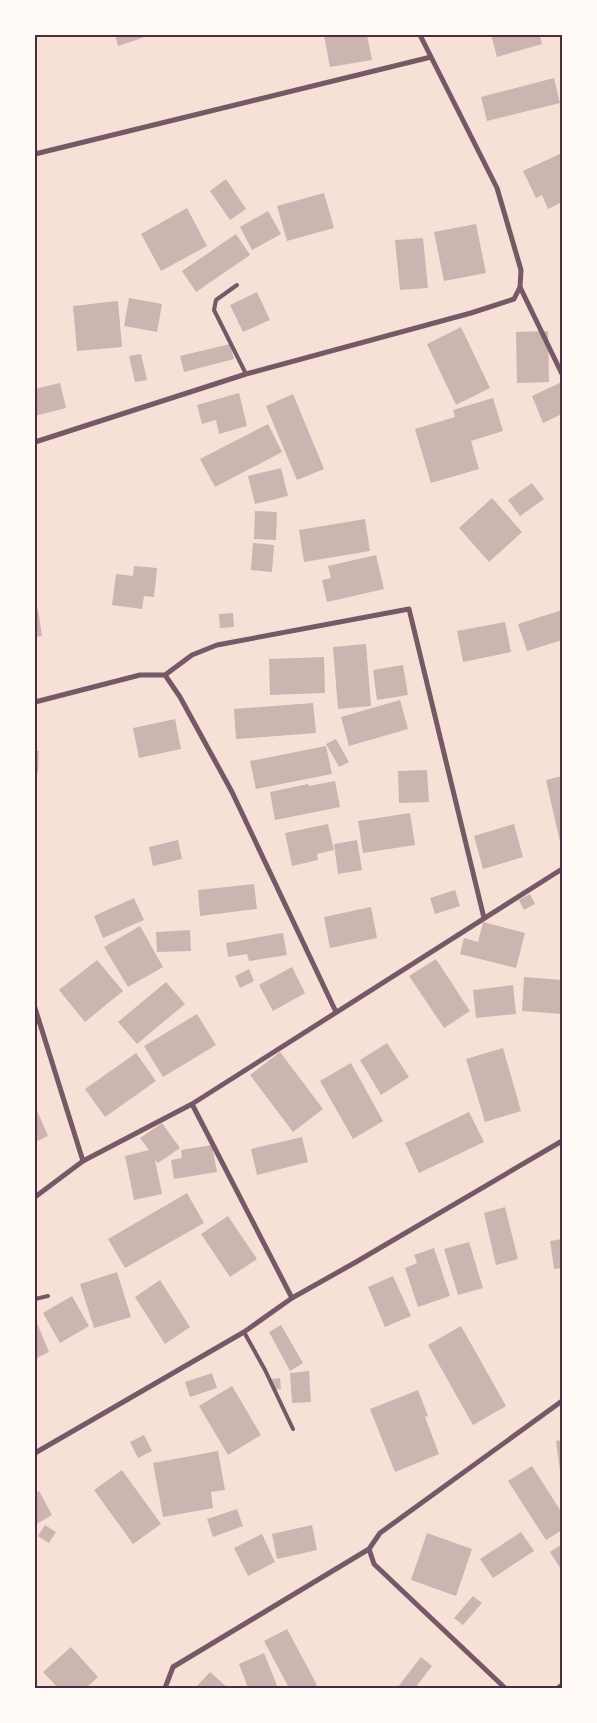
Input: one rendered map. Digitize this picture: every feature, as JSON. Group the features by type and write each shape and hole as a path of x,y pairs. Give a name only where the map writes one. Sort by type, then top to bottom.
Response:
{"street":[{"path":"35,442 246,374 471,313 514,299 520,287 521,270 497,188 420,35"},
{"path":"35,154 431,57"},
{"path":"520,287 562,374"},
{"path":"35,702 140,675 164,675 192,655 217,645 409,609 484,918"},
{"path":"164,675 180,696 232,792 336,1012"},
{"path":"35,1197 83,1161 192,1104 562,869"},
{"path":"35,1008 83,1161"},
{"path":"192,1104 292,1298"},
{"path":"35,1453 244,1332 292,1298 562,1141"},
{"path":"165,1688 173,1668 369,1549 380,1533 562,1402"},
{"path":"369,1549 374,1564 506,1688"},
{"path":"558,1688 562,1685"}],"lane":[{"path":"237,285 216,300 214,310 246,374"},
{"path":"35,1299 48,1296"},
{"path":"244,1332 293,1429"}],"building":[{"path":"115,35 151,35 118,46"},
{"path":"324,35 367,35 372,60 330,67"},
{"path":"491,35 540,35 542,44 497,57"},
{"path":"554,78 560,103 487,121 481,97"},
{"path":"562,153 562,202 548,209 542,195 536,198 523,171"},
{"path":"226,179 246,209 230,220 210,191"},
{"path":"324,193 334,228 287,241 277,206"},
{"path":"187,208 207,246 161,271 141,234"},
{"path":"268,211 281,234 252,250 240,227"},
{"path":"476,224 486,273 444,281 434,232"},
{"path":"236,234 250,255 196,292 182,271"},
{"path":"423,238 428,288 400,290 395,240"},
{"path":"257,292 270,320 243,332 230,305"},
{"path":"129,298 162,304 157,332 124,326"},
{"path":"118,301 122,347 77,351 73,306"},
{"path":"461,327 490,388 456,405 427,344"},
{"path":"548,331 549,382 517,383 516,332"},
{"path":"230,344 234,359 184,372 180,356"},
{"path":"141,354 147,380 135,382 129,356"},
{"path":"562,382 562,414 543,423 532,396"},
{"path":"60,383 66,408 35,416 35,389"},
{"path":"239,393 247,426 219,434 216,420 202,424 197,405"},
{"path":"293,394 324,469 297,480 266,406"},
{"path":"493,398 503,431 471,441 479,469 431,483 415,429 455,417 453,410"},
{"path":"268,424 282,452 215,487 200,459"},
{"path":"281,468 288,496 255,504 248,476"},
{"path":"532,483 544,499 520,516 508,500"},
{"path":"492,498 522,532 489,562 459,528"},
{"path":"255,511 277,512 276,540 254,539"},
{"path":"365,519 370,551 304,562 299,530"},
{"path":"253,543 274,545 272,572 251,570"},
{"path":"376,555 384,589 327,602 322,580 331,578 328,566"},
{"path":"134,566 157,568 154,597 144,596 142,609 112,605 116,574 133,576"},
{"path":"35,609 38,609 42,636 35,637"},
{"path":"562,610 562,640 527,651 518,624"},
{"path":"233,613 234,627 220,628 219,614"},
{"path":"505,622 511,652 463,662 457,631"},
{"path":"366,644 371,706 338,709 333,647"},
{"path":"324,657 325,693 270,695 269,659"},
{"path":"403,665 408,695 377,700 373,670"},
{"path":"400,700 408,729 349,746 341,717"},
{"path":"313,703 316,733 236,739 234,709"},
{"path":"175,719 181,749 139,758 133,728"},
{"path":"336,739 349,762 339,767 326,744"},
{"path":"326,746 332,774 256,789 250,761"},
{"path":"35,751 39,751 38,773 35,773"},
{"path":"427,770 429,802 399,803 398,771"},
{"path":"562,776 562,842 560,842 546,780"},
{"path":"335,781 340,807 275,820 270,792 308,784 309,786"},
{"path":"410,813 415,845 363,853 358,821"},
{"path":"328,824 334,850 317,854 318,860 292,866 285,833"},
{"path":"514,824 523,857 483,869 474,836"},
{"path":"178,840 182,859 153,866 149,847"},
{"path":"357,840 362,870 338,874 334,844"},
{"path":"254,884 257,909 200,916 198,890"},
{"path":"455,890 460,906 435,914 430,898"},
{"path":"530,894 535,904 524,910 519,900"},
{"path":"134,898 144,920 103,938 94,916"},
{"path":"371,907 377,938 330,948 324,917"},
{"path":"483,922 525,933 516,968 460,954 464,938 478,942"},
{"path":"140,926 163,967 128,987 104,947"},
{"path":"190,930 191,951 157,952 156,932"},
{"path":"283,933 287,955 249,961 247,954 228,957 226,943"},
{"path":"436,959 470,1011 444,1028 409,976"},
{"path":"97,960 123,991 85,1022 59,990"},
{"path":"292,967 305,993 273,1011 259,985"},
{"path":"249,969 254,981 240,988 235,976"},
{"path":"524,977 562,980 562,1014 522,1011"},
{"path":"166,982 185,1004 137,1044 118,1022"},
{"path":"513,985 516,1014 476,1018 473,990"},
{"path":"197,1014 216,1045 163,1077 144,1046"},
{"path":"387,1043 409,1077 381,1095 360,1060"},
{"path":"503,1048 521,1111 485,1122 466,1059"},
{"path":"280,1052 323,1109 293,1132 250,1075"},
{"path":"136,1053 156,1081 105,1117 85,1089"},
{"path":"351,1063 383,1121 353,1139 320,1081"},
{"path":"35,1106 48,1136 35,1142"},
{"path":"469,1112 484,1142 419,1173 405,1143"},
{"path":"162,1123 180,1148 158,1163 155,1160 162,1194 134,1200 125,1156 149,1150 140,1138"},
{"path":"302,1137 308,1162 257,1175 251,1149"},
{"path":"212,1145 217,1172 174,1179 171,1160 182,1158 181,1150"},
{"path":"187,1193 204,1223 125,1268 108,1239"},
{"path":"505,1207 518,1259 496,1265 484,1213"},
{"path":"228,1216 257,1259 230,1277 201,1234"},
{"path":"562,1239 562,1268 554,1269 550,1241"},
{"path":"469,1242 483,1288 458,1295 444,1249"},
{"path":"434,1248 450,1296 418,1307 405,1268 417,1263 414,1255"},
{"path":"117,1272 131,1317 94,1328 80,1284"},
{"path":"393,1276 411,1316 385,1327 368,1287"},
{"path":"160,1280 190,1327 165,1344 135,1297"},
{"path":"72,1296 89,1326 60,1343 43,1313"},
{"path":"35,1318 49,1352 35,1359"},
{"path":"281,1325 303,1363 290,1371 269,1332"},
{"path":"461,1326 506,1406 473,1425 428,1345"},
{"path":"309,1371 311,1402 292,1403 290,1373"},
{"path":"212,1373 217,1388 190,1397 185,1382"},
{"path":"280,1378 281,1389 272,1390 271,1379"},
{"path":"232,1386 261,1435 228,1455 199,1406"},
{"path":"418,1390 428,1416 425,1417 439,1454 395,1472 370,1409"},
{"path":"144,1435 152,1451 138,1458 130,1442"},
{"path":"562,1440 562,1470 560,1471 556,1441"},
{"path":"218,1451 225,1490 211,1492 213,1508 163,1517 153,1463"},
{"path":"532,1466 562,1513 562,1530 546,1540 508,1481"},
{"path":"122,1470 161,1524 133,1544 94,1490"},
{"path":"39,1491 52,1515 35,1525 35,1493"},
{"path":"237,1509 243,1526 213,1537 207,1519"},
{"path":"45,1525 56,1532 49,1543 38,1536"},
{"path":"312,1525 317,1550 277,1559 272,1534"},
{"path":"521,1532 534,1551 493,1578 480,1559"},
{"path":"427,1533 472,1549 456,1596 411,1580"},
{"path":"262,1534 275,1562 248,1576 234,1548"},
{"path":"562,1544 562,1571 550,1552"},
{"path":"473,1596 482,1603 463,1625 454,1618"},
{"path":"287,1629 317,1685 311,1688 289,1688 264,1641"},
{"path":"71,1647 98,1677 86,1688 58,1688 43,1672"},
{"path":"264,1653 278,1688 248,1688 239,1664"},
{"path":"421,1657 432,1666 415,1688 397,1688"},
{"path":"210,1672 228,1688 195,1688"}]}
